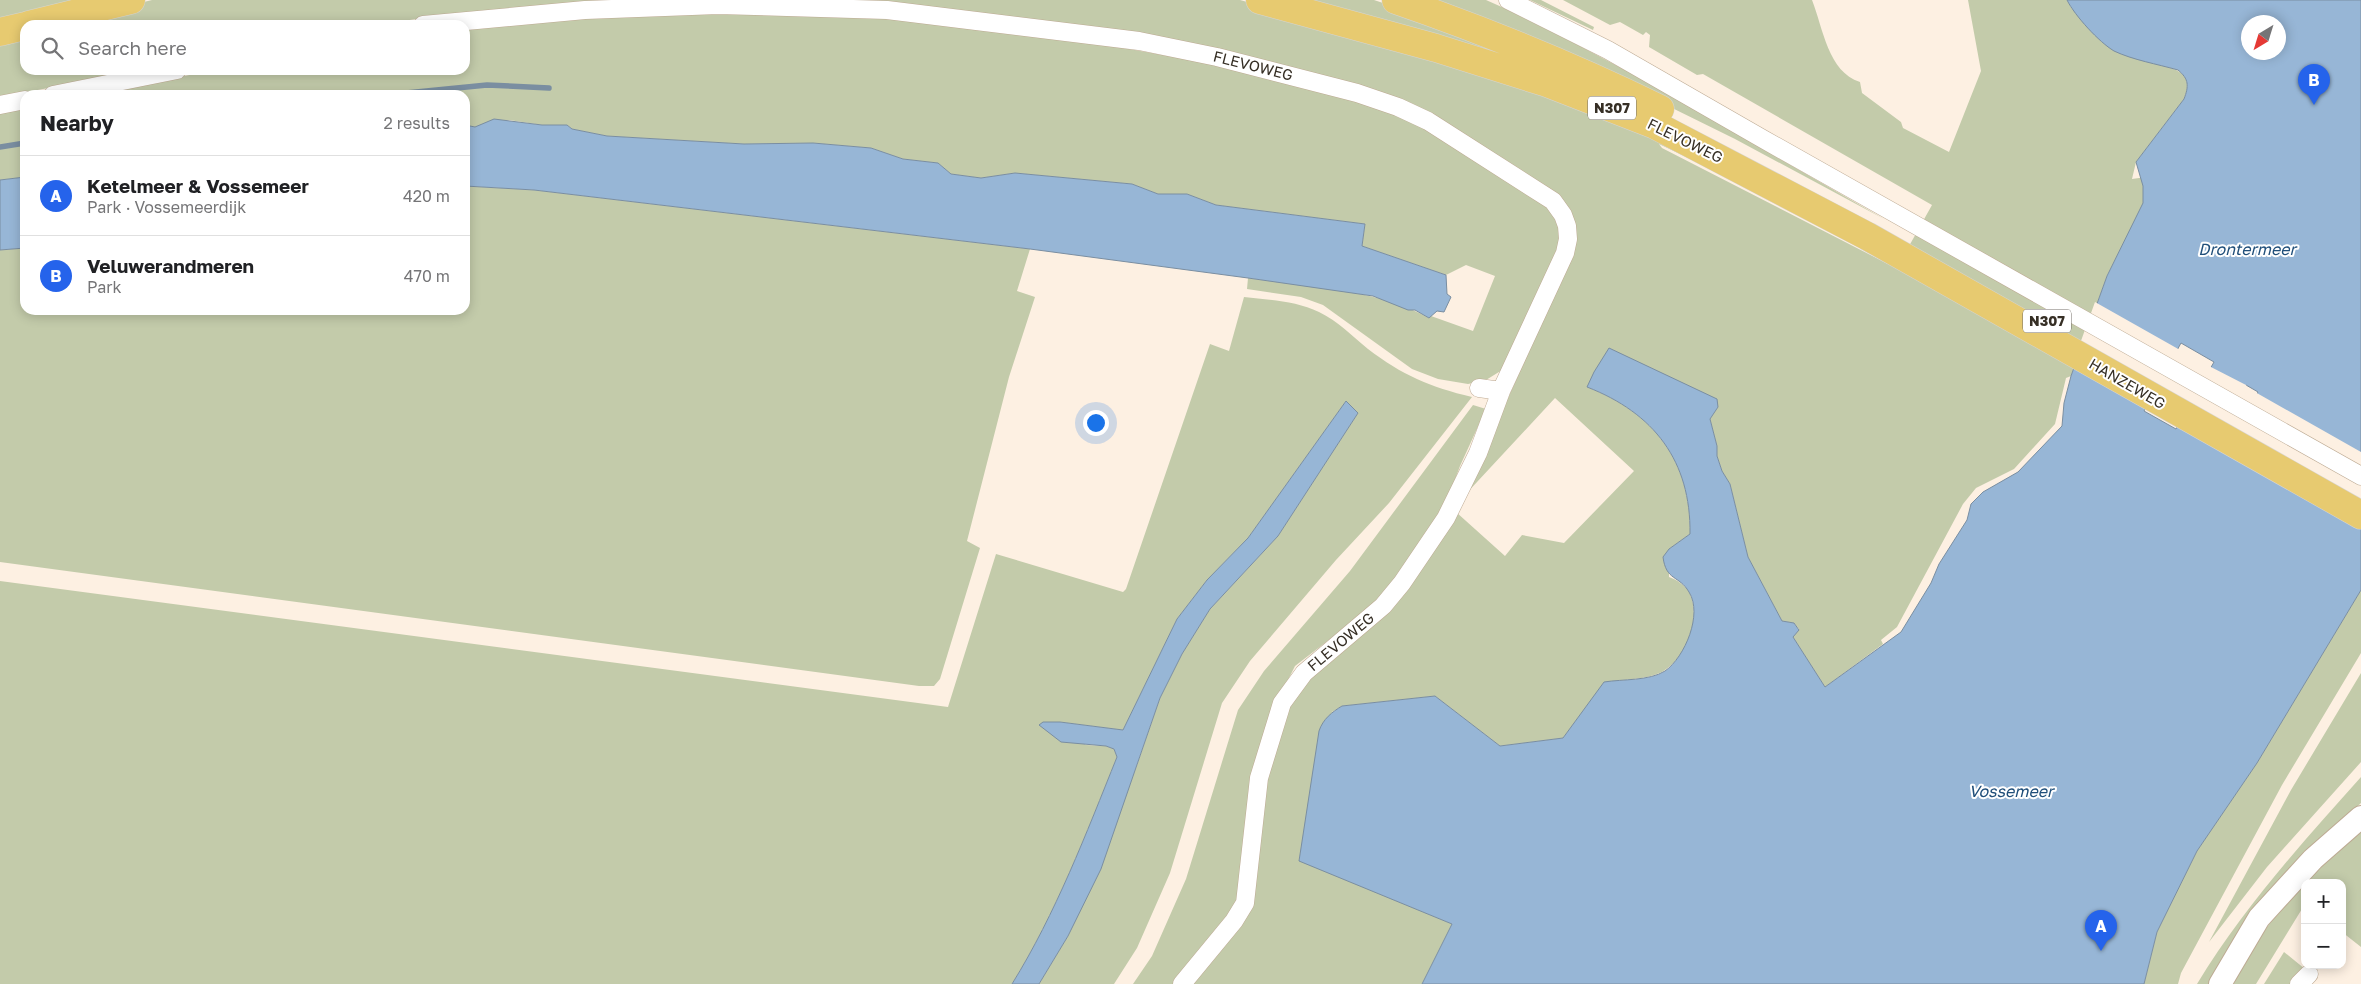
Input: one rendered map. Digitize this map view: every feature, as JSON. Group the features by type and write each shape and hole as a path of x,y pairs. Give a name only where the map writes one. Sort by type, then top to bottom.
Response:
{"highway":[{"path":"47,20 131,0"},
{"name":"FLEVOWEG","path":"1260,0 1436,48 1538,80 1640,119 1902,238"},
{"name":"FLEVOWEG","path":"1396,0 1501,38 1604,83 1712,135 1902,238"},
{"path":"0,32 20,27"},
{"name":"HANZEWEG","path":"1902,238 2361,498"},
{"name":"HANZEWEG","path":"1902,238 2361,515"}],"street":[{"path":"1508,0 1608,50 1902,238 2361,476"},
{"name":"FLEVOWEG","path":"470,21 585,10 718,2 887,10 1139,41 1217,57 1357,93 1398,107 1428,121 1553,201 1563,215 1567,226 1568,239 1565,253 1501,391 1478,453 1446,518 1402,583 1383,606 1304,673 1282,703 1259,778 1245,903 1234,921 1182,984"},
{"path":"79,90 153,75"},
{"path":"0,105 20,101"},
{"path":"1479,388 1501,391"},
{"path":"2220,984 2259,918 2313,859 2361,817"}],"green space":[{"path":"0,0 98,0 0,25"},
{"path":"152,0 634,0 436,16 410,20 70,20"},
{"path":"823,0 1240,0 1359,33 1599,110 1699,163 1659,144 1662,148 1888,264 1890,259 1899,264 1932,205 1703,74 1697,75 1649,47 1650,35 1646,32 1643,35 1620,22 1610,25 1563,0 1812,0 1828,48 1841,69 1849,77 1860,82 1862,93 1901,122 1903,128 1949,152 1981,71 1968,0 2067,0 2072,9 2071,0 2361,0 2361,143 2173,68 2151,62 2180,72 2187,82 2187,89 2184,99 2136,162 2132,179 2146,177 2160,180 2142,207 2107,276 2071,376 2066,378 2055,424 2014,469 1976,488 1963,504 1897,627 1881,640 1883,644 1825,687 1793,637 1799,629 1794,623 1782,621 1748,557 1730,484 1722,471 1717,456 1717,446 1710,419 1718,407 1587,387 1611,398 1632,411 1649,426 1664,443 1676,462 1684,484 1689,508 1690,534 1669,549 1669,577 1687,588 1693,604 1693,625 1690,636 1680,655 1665,670 1652,676 1604,683 1563,738 1500,746 1435,696 1342,706 1332,712 1299,860 1452,924 1422,984 1190,984 1251,906 1265,791 1278,729 1298,686 1371,623 1456,512 1505,556 1522,535 1564,543 1634,471 1555,398 1464,496 1565,271 1574,226 1460,132 1107,29 953,9"},
{"path":"1288,0 1374,0 1419,15 1567,74"},
{"path":"1415,0 1486,0 1531,20 1638,77 1884,219 1735,139 1662,103"},
{"path":"1530,0 1541,0 1594,27 1593,30"},
{"path":"690,12 905,19 1046,34 1218,65 1373,106 1422,127 1545,203 1559,222 1559,244 1507,367 1486,380 1468,384 1438,379 1412,369 1323,305 1301,297 1247,289 1248,278 1340,290 1386,300 1429,318 1431,316 1473,331 1495,276 1466,265 1446,275 1362,246 1365,224 1216,205 1187,194 1158,194 1132,184 1015,173 981,178 951,174 938,163 903,159 871,148 813,143 744,144 607,136 572,129 567,125 542,125 509,120 475,127 470,126 470,90 116,90 189,75 470,75 470,27 574,17"},
{"path":"20,32 20,75 118,75 38,90 20,90 20,93 0,97 0,38"},
{"path":"20,108 20,178 0,180 0,111"},
{"path":"470,186 534,190 1030,249 1017,291 1035,297 1009,377 967,541 980,548 940,679 934,686 919,686 0,562 0,250 20,248 20,315 470,315"},
{"path":"1244,297 1292,303 1310,308 1339,324 1368,349 1405,373 1443,389 1472,397 1389,503 1336,560 1250,661 1222,703 1170,873 1137,948 1114,984 1039,984 1068,936 1136,768 1160,698 1182,654 1210,609 1278,536 1358,413 1346,401 1248,538 1207,580 1177,619 1123,730 1060,722 1086,745 1106,746 1114,749 1117,757 1082,844 1056,901 1043,929 1012,984 0,984 0,581 948,707 996,554 1123,592 1126,589 1210,344 1229,351"},
{"path":"1473,405 1486,409 1460,466 1444,509 1378,602 1295,666 1281,694 1239,906 1176,984 1133,984 1152,956 1186,879 1238,710 1264,671 1350,571"},
{"path":"2361,590 2361,653 2282,785 2181,973 2178,984 2144,984 2157,932 2197,851 2257,763"},
{"path":"2361,673 2361,762 2267,867 2209,942 2291,790"},
{"path":"2361,777 2361,803 2304,857 2211,984 2197,984 2254,902"},
{"path":"2361,827 2361,947 2346,935 2346,879 2306,879"},
{"path":"2301,885 2301,911 2256,984 2230,984 2257,941"},
{"path":"2284,952 2301,966 2301,969 2305,969 2291,984 2264,984"}],"water":[{"name":"Vossemeer","path":"2067,0 2361,0 2361,483 2342,517 2361,510 2361,590 2257,763 2197,851 2157,932 2144,984 1422,984 1452,924 1299,861 1319,731 1325,719 1342,706 1435,696 1500,746 1563,738 1604,682 1651,677 1665,671 1679,656 1685,646 1693,623 1693,601 1685,587 1667,570 1663,557 1669,549 1690,534 1689,508 1684,484 1676,462 1664,443 1649,426 1611,398 1587,387 1609,348 1717,399 1718,407 1710,419 1717,446 1717,456 1722,471 1730,484 1748,557 1782,621 1794,623 1799,630 1793,637 1825,687 1901,632 1931,583 1939,564 1967,520 1971,504 1983,492 2018,472 2062,426 2064,403 2071,376 2107,276 2143,203 2143,186 2136,162 2186,94 2186,80 2178,70 2114,51 2081,21","holes":["2181,343 2214,362 2176,429 2144,411","2246,385 2258,392 2224,451 2213,445"]},
{"path":"494,119 542,125 567,125 572,129 607,136 744,144 813,143 871,148 903,159 938,163 951,174 981,178 1015,173 1132,184 1158,194 1187,194 1216,205 1365,224 1362,246 1446,275 1447,294 1451,297 1444,312 1437,311 1429,318 1415,310 1408,310 1373,296 1248,278 1030,249 534,190 470,186 470,126 475,127"},
{"path":"20,178 20,248 0,250 0,180"},
{"path":"1346,401 1358,413 1278,536 1210,609 1182,654 1160,698 1101,869 1068,936 1039,984 1012,984 1043,929 1056,901 1082,844 1117,757 1114,749 1106,746 1061,742 1039,725 1043,722 1060,722 1123,730 1177,619 1207,580 1248,538"}],"pier":[{"path":"2095,302 2180,350 2149,405 2073,363"},
{"path":"2209,366 2246,385 2248,389 2216,443 2178,422"},
{"path":"2255,392 2361,452 2361,488 2345,516 2224,448"}],"waterway":[{"path":"436,90 487,85 549,88"},
{"path":"0,147 20,144"}],"place":[{"name":"Veluwerandmeren","path":"2314,105"},
{"name":"Ketelmeer & Vossemeer","path":"2101,951"}],"water label":[{"name":"Drontermeer","path":"2247,249"}]}
